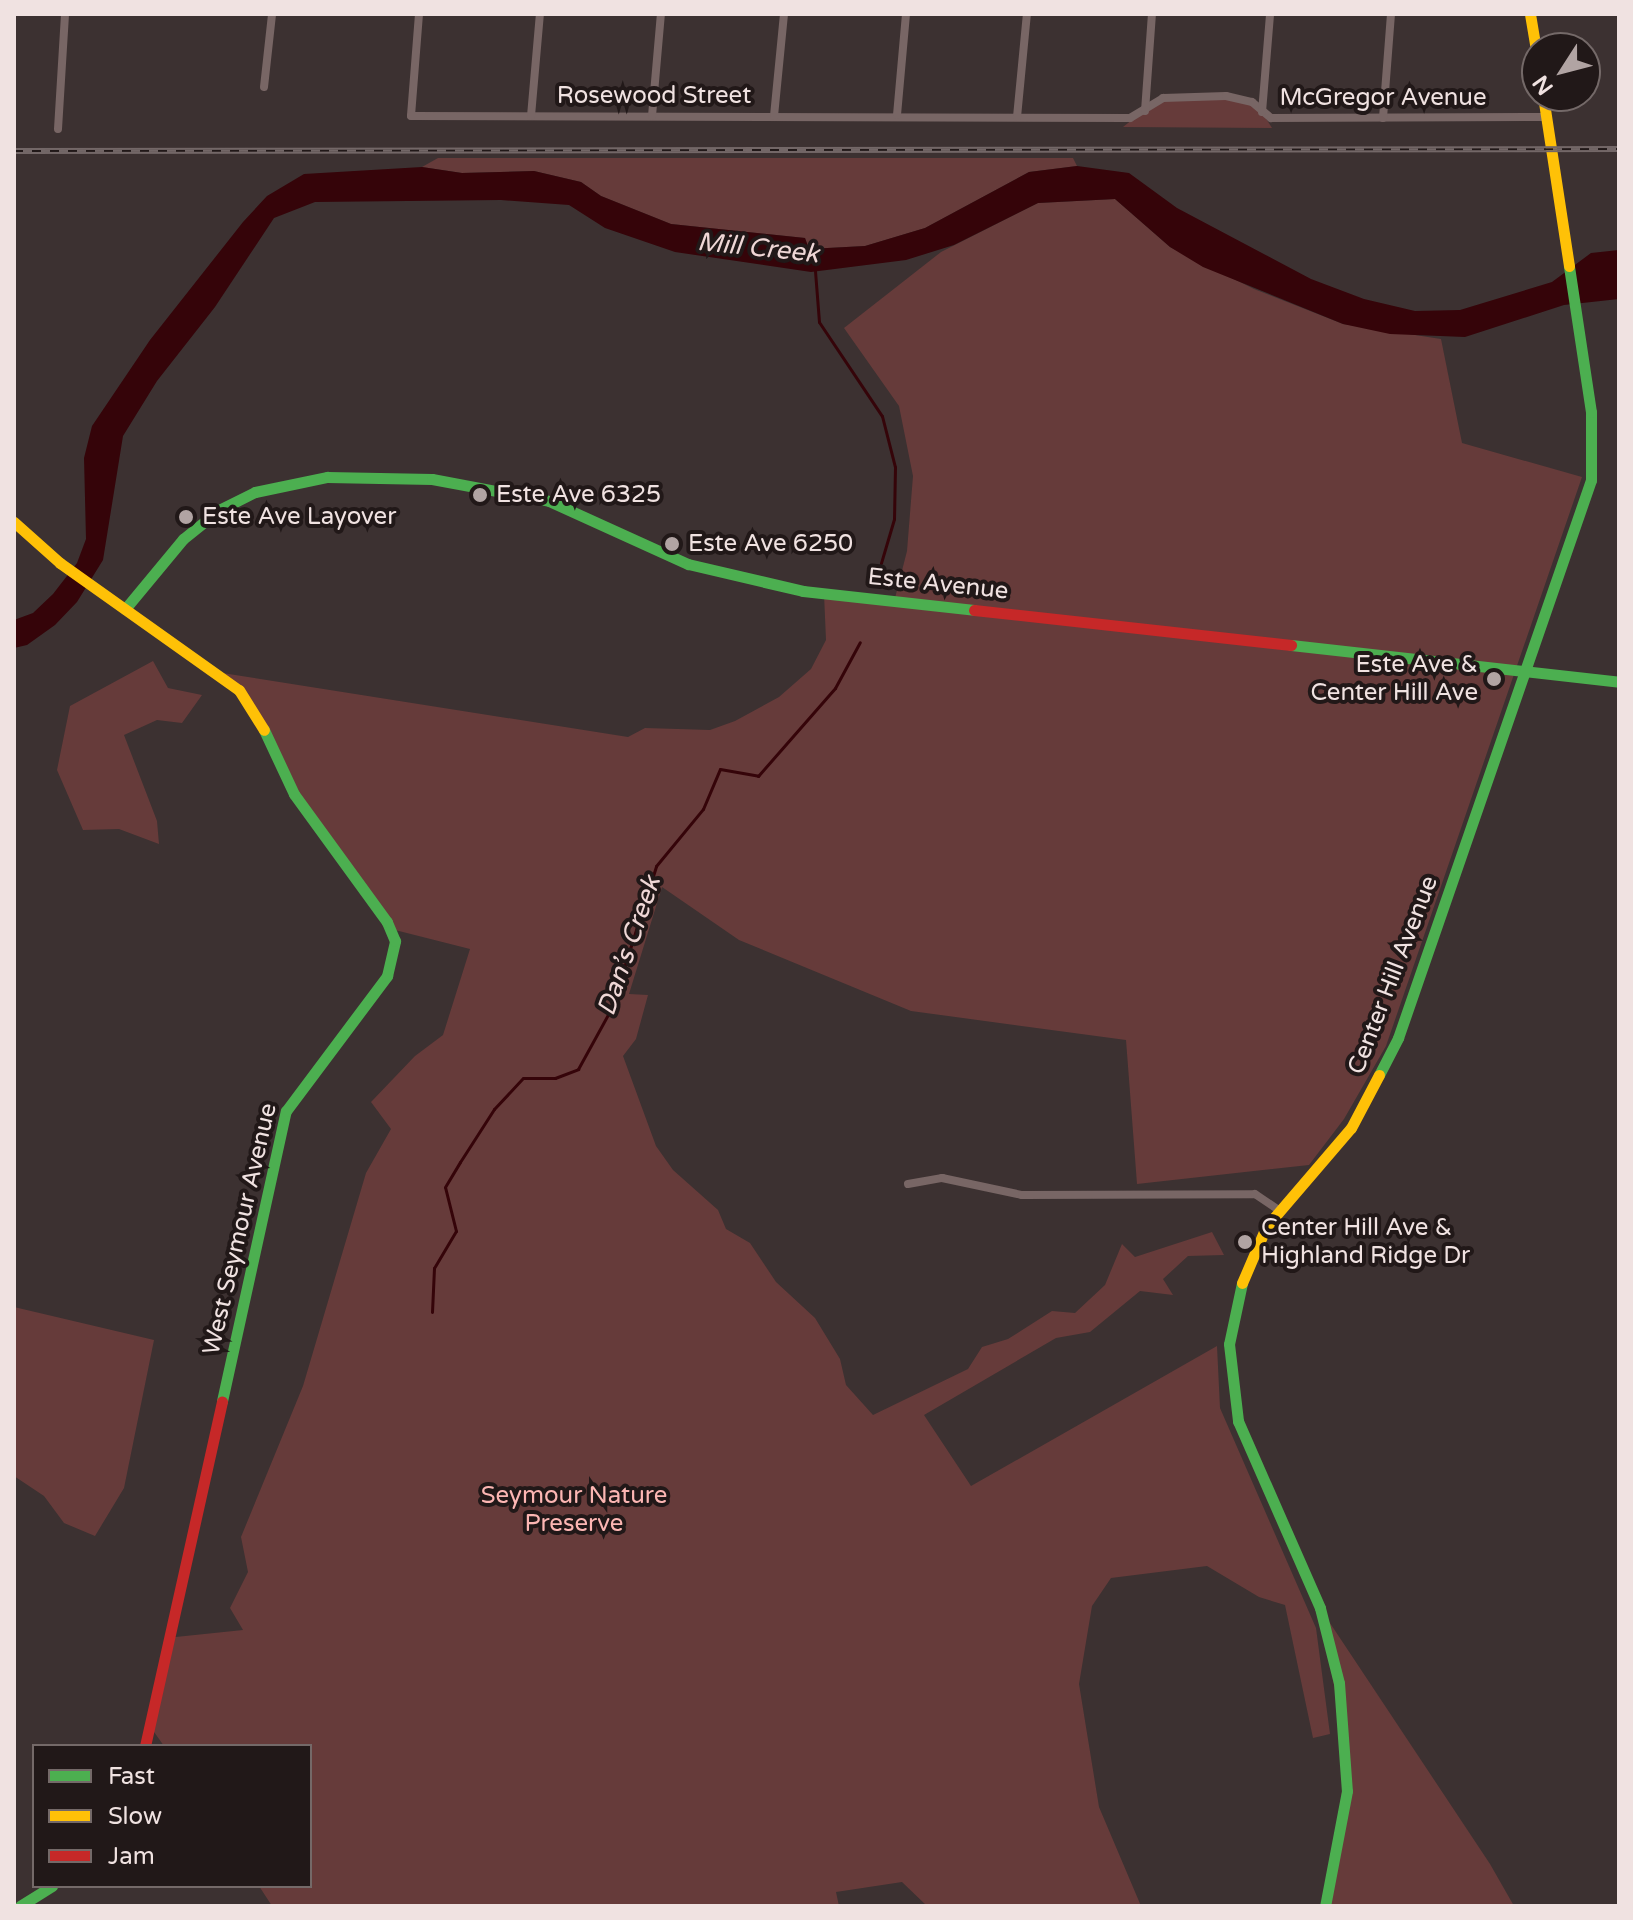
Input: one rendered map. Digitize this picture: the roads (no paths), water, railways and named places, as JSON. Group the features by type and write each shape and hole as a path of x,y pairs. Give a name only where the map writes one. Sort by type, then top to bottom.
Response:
{"street":[{"path":"58,129 65,14"},
{"path":"264,87 272,14"},
{"name":"Rosewood Street","path":"419,14 411,116 897,115"},
{"path":"531,116 540,14"},
{"path":"652,116 661,14"},
{"path":"774,116 784,14"},
{"path":"897,115 906,14"},
{"path":"1017,117 1027,14"},
{"path":"1145,111 1152,14"},
{"path":"1262,112 1270,14"},
{"path":"1383,118 1391,14"},
{"name":"McGregor Avenue","path":"897,115 1130,118 1163,98 1226,96 1247,100 1271,118 1547,117"},
{"name":"Center Hill Avenue","path":"1325,1906 1347,1791 1334,1655 1320,1608 1243,1437 1229,1381 1238,1295 1255,1249 1279,1210 1351,1128 1379,1080 1591,480 1593,429 1579,317 1546,112"},
{"name":"Este Avenue","path":"125,609 191,531 255,492 327,477 432,479 549,501 688,564 803,591 1619,682"},
{"name":"West Seymour Avenue","path":"14,522 41,549 230,682 250,703 294,794 387,922 396,949 387,976 291,1101 283,1122 145,1744"},
{"path":"908,1184 942,1178 1022,1195 1255,1194 1279,1210"},
{"path":"20,1906 49,1888"}],"water":[{"name":"Mill Creek","path":"1077,166 1129,173 1177,208 1311,279 1364,299 1415,311 1460,310 1552,282 1591,253 1619,250 1619,299 1564,305 1465,337 1390,334 1343,324 1203,267 1170,247 1115,199 1038,203 954,245 906,260 811,272 675,252 605,228 569,205 501,200 315,202 274,218 215,307 157,381 123,436 103,560 77,602 55,625 27,645 14,648 14,620 33,613 53,594 77,563 86,539 84,458 92,426 150,340 243,222 267,196 304,174 422,167 462,173 534,171 581,182 601,196 671,224 805,238 809,249 865,246 925,228 1029,172"}],"waterway":[{"name":"Dan’s Creek","path":"815,271 819,322 882,416 895,467 894,519 881,563"},
{"name":"Dan’s Creek","path":"432,1312 434,1268 456,1231 445,1187 460,1162 494,1109 523,1078 555,1078 578,1069 611,1009 656,866 703,809 720,769 758,776 835,688 860,642"}],"railway":[{"path":"14,151 1619,149"}],"place":[{"name":"Este Ave 6325","path":"480,495"},
{"name":"Este Ave Layover","path":"186,517"},
{"name":"Este Ave 6250","path":"672,544"},
{"name":"Este Ave & Center Hill Ave","path":"1494,679"},
{"name":"Center Hill Ave & Highland Ridge Dr","path":"1245,1242"}],"park label":[{"name":"Seymour Nature Preserve","path":"574,1510"}]}
